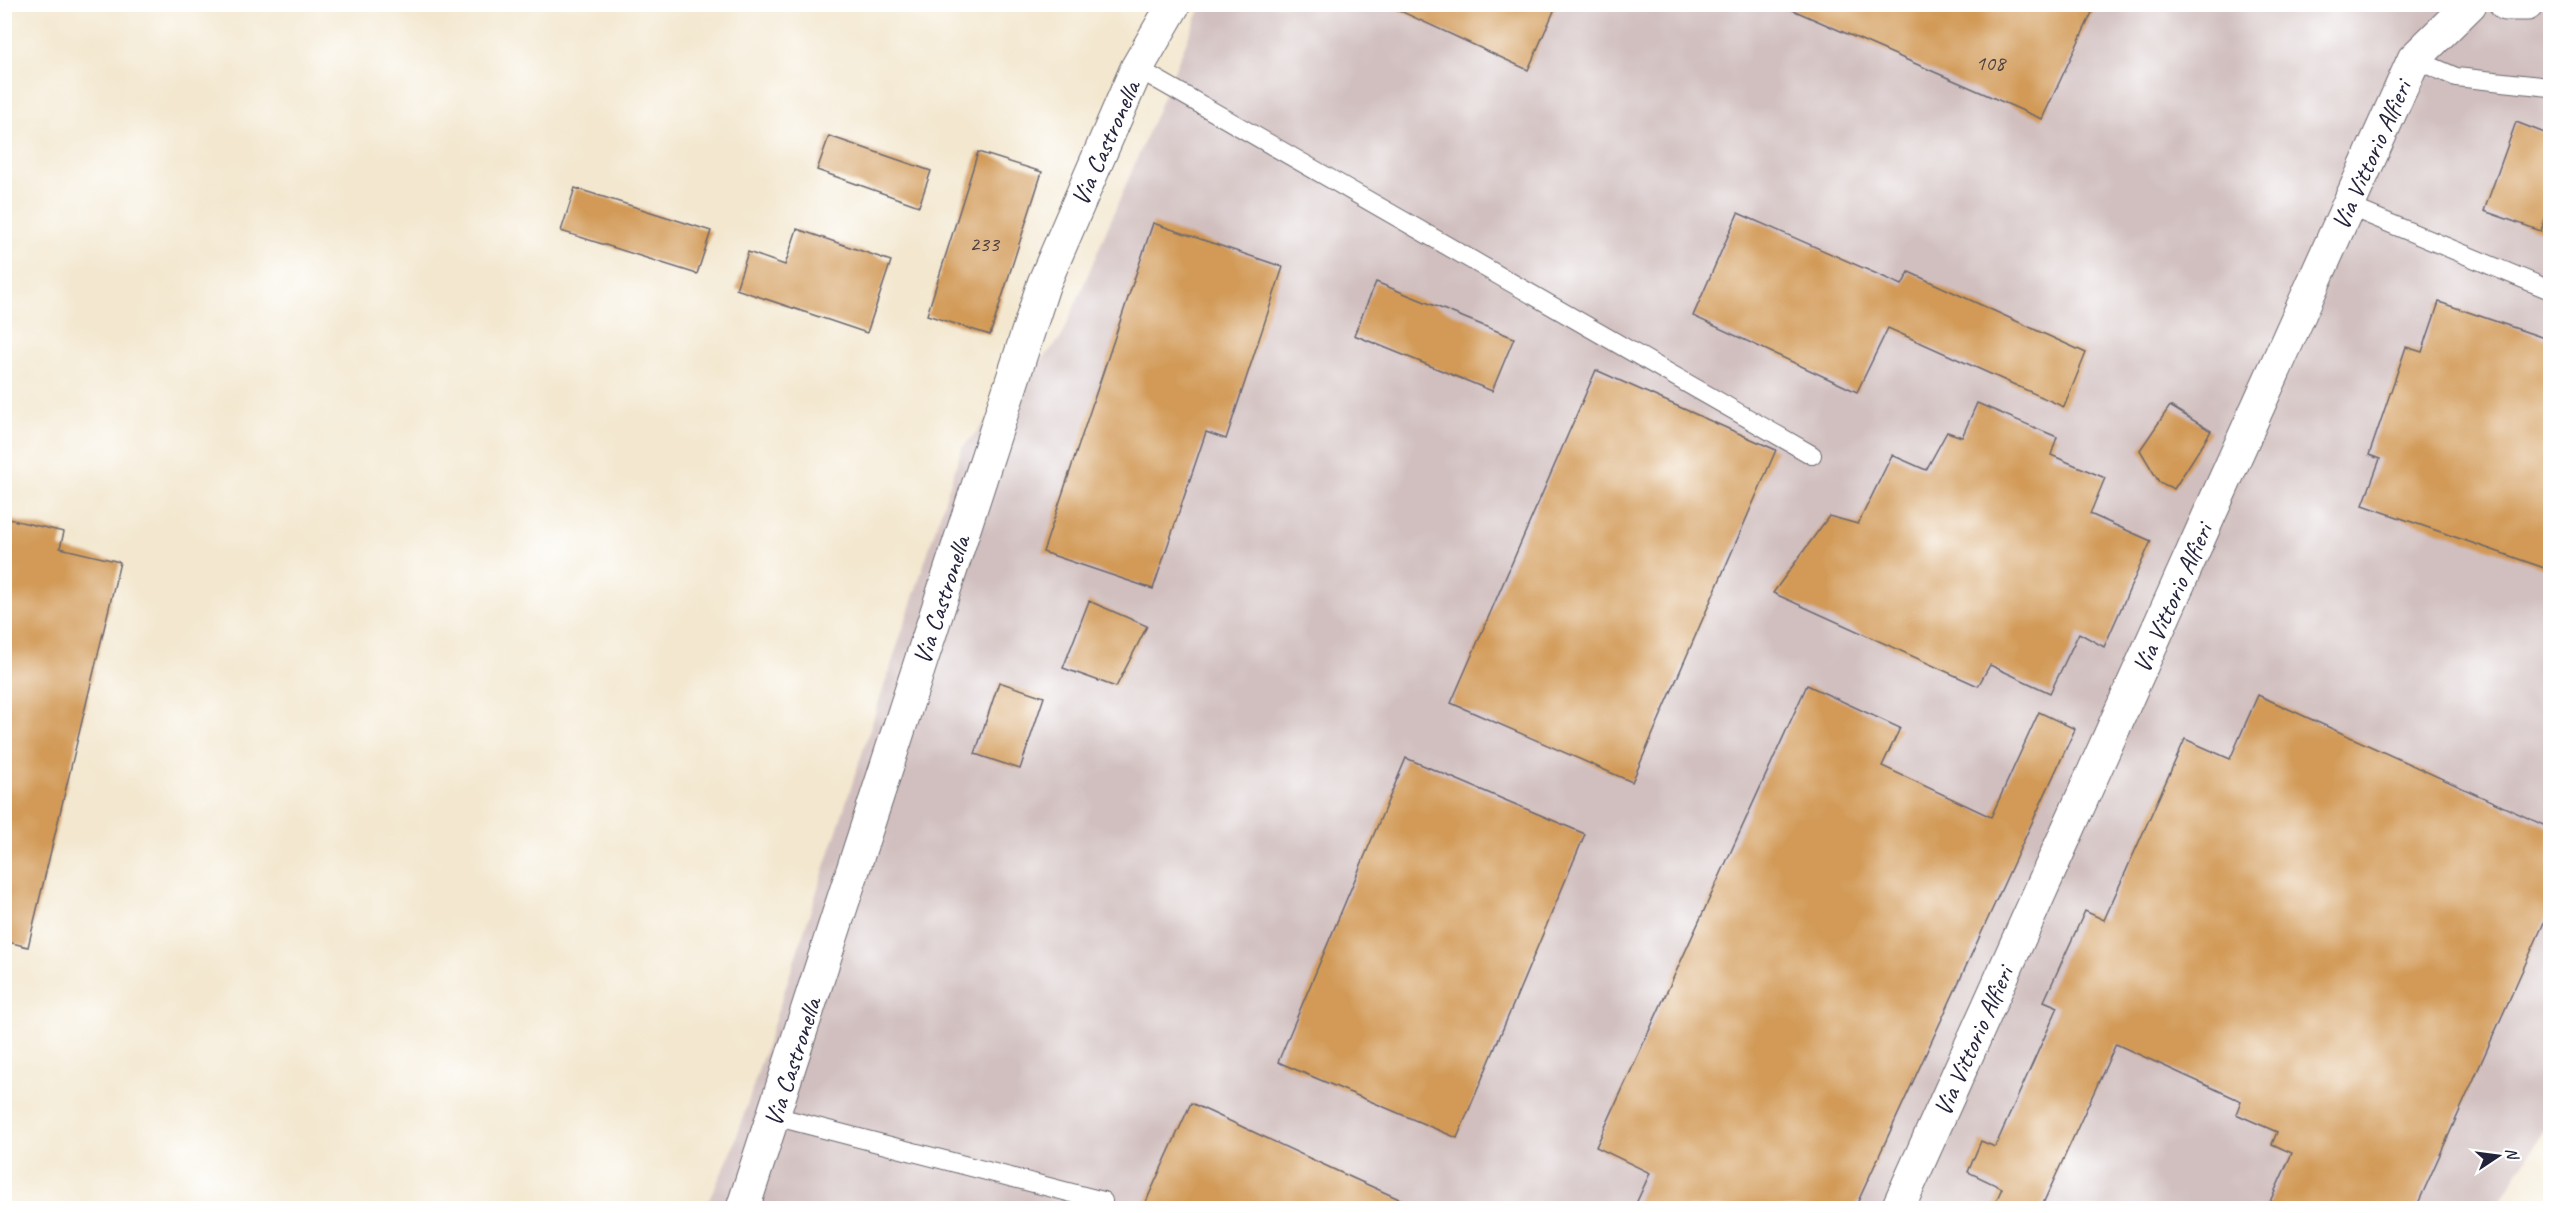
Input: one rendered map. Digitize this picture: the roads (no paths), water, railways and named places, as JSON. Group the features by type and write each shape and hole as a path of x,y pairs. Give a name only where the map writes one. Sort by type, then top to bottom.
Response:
{"street":[{"name":"Via Castronella","path":"743,1209 1044,283 1137,68 1174,4"},
{"name":"Via Vittorio Alfieri","path":"1898,1209 2414,59 2470,4"},
{"path":"2505,4 2527,4"}],"lane":[{"path":"2414,59 2457,77 2550,87"},
{"path":"1137,68 1812,455"},
{"path":"2348,206 2550,290"},
{"path":"774,1116 1103,1201"}]}
